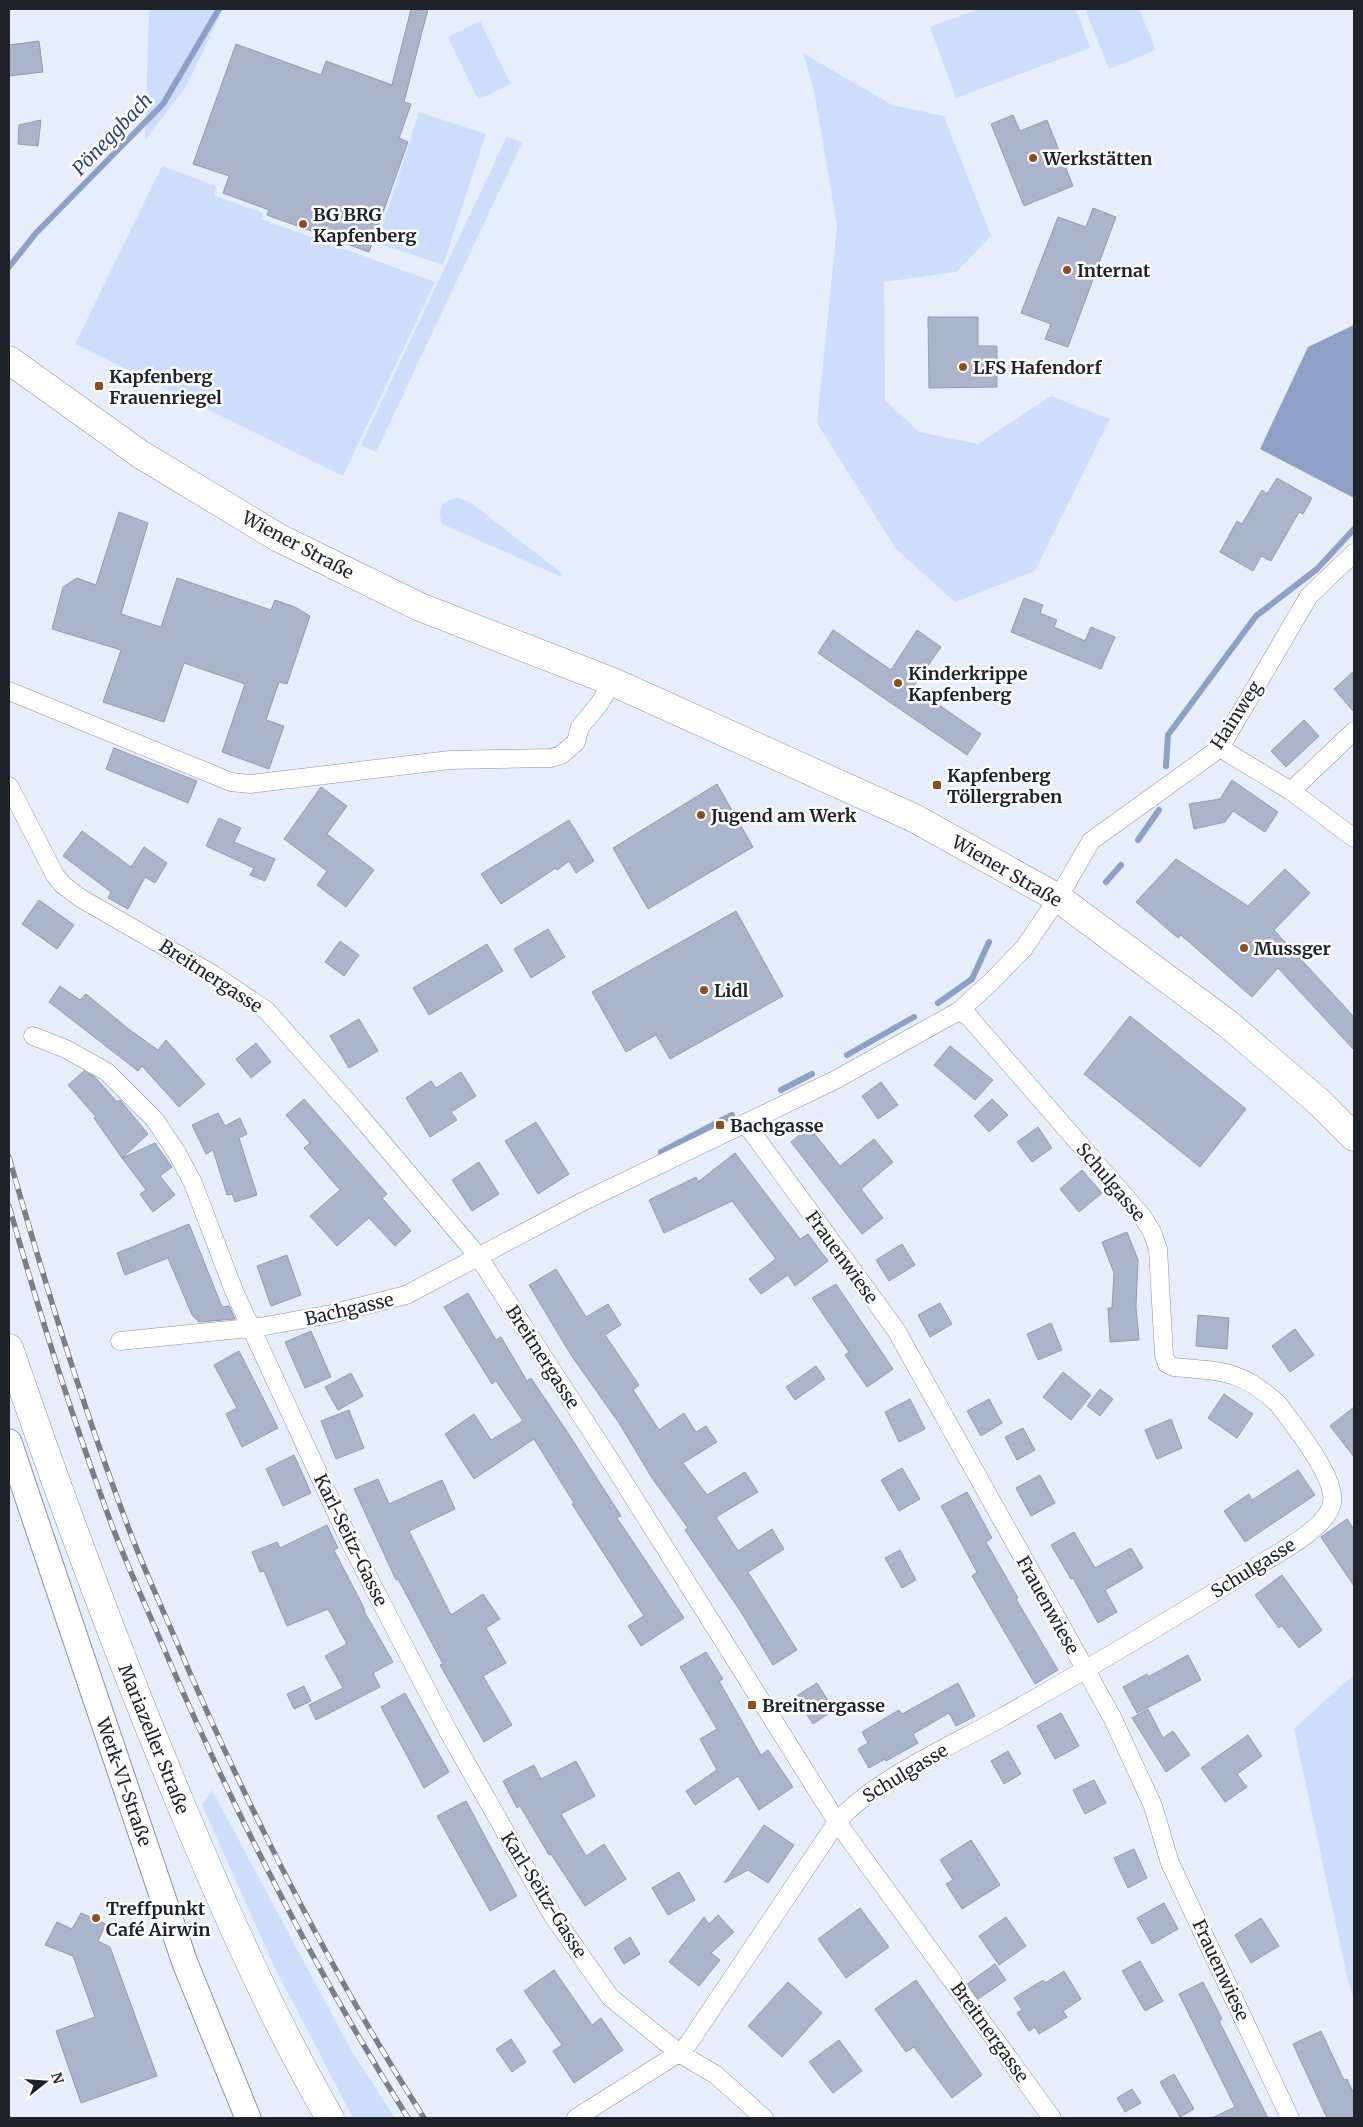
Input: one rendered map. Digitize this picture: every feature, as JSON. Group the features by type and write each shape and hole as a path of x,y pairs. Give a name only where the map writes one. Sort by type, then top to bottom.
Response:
{"main road":[{"name":"Wiener Straße","path":"9,360 140,454 279,538 420,607 613,682 914,818 1058,898 1228,1024 1319,1102 1354,1137"},
{"name":"Mariazeller Straße","path":"9,1348 63,1504 133,1690 234,1933 301,2068 330,2118"},
{"name":"Werk-VI-Straße","path":"9,1442 185,1963 248,2118"}],"street":[{"name":"Hainweg","path":"1058,898 1091,841 1220,748 1309,596 1354,553"},
{"path":"9,691 231,782 250,784 450,760 552,758 561,755 576,742 580,727 613,682"},
{"path":"1291,791 1354,731"},
{"path":"1220,748 1291,791 1354,838"},
{"name":"Breitnergasse","path":"9,786 55,874 63,885 82,899 214,975 267,1011 353,1108 478,1256 610,1460 837,1822 1052,2118"},
{"name":"Bachgasse","path":"120,1341 253,1327 331,1314 406,1295 582,1202 838,1079 959,1011 1024,948 1058,898"},
{"name":"Schulgasse","path":"576,2118 679,2053 688,2044 837,1822 851,1805 885,1782 1085,1670 1297,1541 1322,1522 1332,1504 1333,1493 1326,1476 1279,1405 1272,1398 1235,1374 1174,1367 1167,1364 1164,1355 1158,1249 1152,1232 1142,1216 969,1017 959,1011"},
{"name":"Karl-Seitz-Gasse","path":"33,1036 66,1049 107,1072 154,1120 193,1183 234,1291 253,1327 359,1560 448,1731 553,1916 610,1997 679,2053 716,2076 764,2118"},
{"name":"Frauenwiese","path":"746,1124 896,1330 1116,1726 1153,1806 1170,1863 1290,2118"}],"shaded area":[{"path":"149,9 223,9 186,87 145,140"},
{"path":"978,9 1076,9 1090,48 956,98 930,27"},
{"path":"1085,9 1139,9 1156,50 1109,69"},
{"path":"480,21 511,84 478,100 448,37"},
{"path":"803,53 892,105 944,116 991,236 956,272 884,282 885,400 919,432 978,444 1051,396 1110,419 1035,571 955,602 896,549 817,423 837,226 814,90"},
{"path":"419,112 486,134 443,265 377,243"},
{"path":"507,136 522,143 376,452 361,445"},
{"path":"162,166 216,186 214,195 263,213 261,219 435,282 343,476 75,344"},
{"path":"1354,325 1354,498 1260,449 1308,347"},
{"path":"458,498 471,503 563,574 562,577 442,524 440,509 444,503"},
{"path":"1354,1674 1354,1999 1348,1981 1294,1729"},
{"path":"212,1790 351,2050 395,2118 353,2118 274,1966 202,1805"}],"building":[{"path":"411,9 428,9 404,102 411,104 399,138 408,142 369,252 267,215 269,210 223,193 229,176 193,164 236,44 321,75 326,61 392,85"},
{"path":"39,41 43,72 9,76 9,45"},
{"name":"Werkstätten","path":"1013,115 1020,131 1047,120 1073,186 1024,206 991,124"},
{"path":"41,120 38,146 18,144 19,125"},
{"name":"Internat","path":"1093,208 1116,217 1068,347 1045,339 1051,324 1021,313 1058,217 1086,227"},
{"name":"LFS Hafendorf","path":"928,317 978,317 978,346 997,346 997,387 929,388"},
{"path":"1277,478 1312,498 1303,514 1299,512 1271,561 1261,556 1253,571 1220,552 1237,521 1242,524 1262,490 1267,494"},
{"path":"119,512 148,523 121,614 161,627 177,578 271,610 275,600 295,607 310,616 287,684 279,682 266,720 284,726 269,769 222,752 245,684 184,663 164,722 103,702 121,650 52,629 63,587 77,578 96,585"},
{"path":"1024,598 1043,605 1040,613 1057,620 1054,627 1085,641 1091,627 1115,637 1101,669 1011,632"},
{"path":"833,630 891,670 917,630 941,647 913,687 981,734 967,755 818,653"},
{"path":"1354,671 1354,712 1334,689"},
{"path":"1304,720 1319,736 1286,767 1271,751"},
{"path":"114,748 197,781 188,803 106,769"},
{"path":"1232,780 1278,812 1265,832 1233,811 1225,822 1194,829 1189,804 1220,799"},
{"name":"Jugend am Werk","path":"717,784 753,847 648,909 613,848"},
{"path":"321,787 347,806 327,834 374,870 346,907 317,885 327,871 284,839"},
{"path":"219,818 241,828 234,842 275,859 265,881 250,875 254,868 206,846"},
{"path":"569,820 594,861 576,873 569,861 501,904 481,874"},
{"path":"82,831 131,867 144,847 167,863 155,883 145,877 128,909 108,898 111,892 63,856"},
{"path":"1176,859 1248,906 1285,869 1310,893 1274,930 1354,1017 1354,1050 1278,968 1252,997 1181,935 1178,938 1136,902"},
{"path":"39,900 74,925 57,949 22,924"},
{"path":"736,911 783,996 670,1059 656,1035 626,1052 592,992"},
{"path":"548,929 565,957 531,978 514,949"},
{"path":"340,941 359,955 344,976 325,962"},
{"path":"487,944 503,971 429,1015 413,988"},
{"path":"60,986 80,1000 86,994 158,1050 166,1040 205,1084 179,1107 142,1066 138,1071 49,1002"},
{"path":"1130,1016 1246,1109 1200,1167 1084,1074"},
{"path":"359,1019 378,1051 349,1068 330,1036"},
{"path":"256,1043 271,1062 251,1078 236,1059"},
{"path":"950,1046 993,1080 975,1100 934,1065"},
{"path":"84,1071 95,1077 117,1102 120,1100 148,1134 122,1158 94,1118 96,1117 68,1085"},
{"path":"461,1072 476,1096 451,1112 457,1120 430,1137 406,1098 431,1081 436,1088"},
{"path":"881,1082 898,1105 878,1119 862,1096"},
{"path":"304,1099 387,1194 382,1198 411,1231 395,1246 369,1218 337,1246 310,1216 340,1190 304,1148 310,1143 286,1115"},
{"path":"992,1099 1008,1115 989,1132 974,1116"},
{"path":"218,1113 225,1126 240,1118 247,1134 239,1138 257,1195 235,1202 232,1194 227,1195 213,1150 206,1154 192,1125"},
{"path":"536,1122 569,1174 538,1194 505,1141"},
{"path":"809,1127 840,1166 874,1139 893,1162 861,1189 883,1218 862,1234 791,1142"},
{"path":"1038,1127 1052,1148 1032,1162 1017,1142"},
{"path":"155,1143 172,1167 160,1176 175,1195 153,1212 140,1194 146,1190 122,1158"},
{"path":"735,1153 800,1239 808,1234 828,1261 795,1286 788,1275 761,1294 749,1279 776,1259 732,1201 664,1233 649,1200 696,1177 698,1182"},
{"path":"479,1162 499,1194 472,1211 452,1180"},
{"path":"1082,1170 1102,1193 1079,1212 1060,1189"},
{"path":"189,1224 222,1307 229,1306 235,1319 199,1322 192,1315 168,1258 125,1275 117,1253"},
{"path":"1127,1232 1138,1260 1136,1307 1139,1340 1110,1342 1108,1308 1112,1308 1114,1273 1102,1242"},
{"path":"902,1244 915,1265 889,1281 876,1260"},
{"path":"287,1255 301,1295 271,1306 257,1266"},
{"path":"556,1269 586,1317 608,1304 621,1325 605,1335 639,1385 633,1390 659,1430 684,1413 696,1432 706,1426 717,1442 683,1463 707,1495 745,1472 758,1492 716,1517 738,1551 772,1529 784,1549 748,1572 797,1650 773,1665 741,1612 685,1530 688,1528 652,1478 619,1423 571,1355 529,1285"},
{"path":"836,1284 893,1369 867,1387 845,1355 849,1352 812,1298"},
{"path":"468,1293 496,1340 501,1337 527,1381 531,1378 568,1433 621,1516 617,1518 684,1618 641,1646 628,1626 644,1616 572,1504 574,1503 534,1439 474,1479 445,1434 474,1414 491,1440 523,1421 496,1381 492,1384 444,1307"},
{"path":"940,1303 952,1324 930,1337 918,1315"},
{"path":"1198,1315 1229,1318 1227,1349 1196,1346"},
{"path":"1051,1323 1062,1350 1038,1360 1027,1334"},
{"path":"1295,1329 1314,1355 1290,1372 1272,1346"},
{"path":"311,1331 331,1377 305,1388 285,1342"},
{"path":"239,1351 278,1428 242,1447 226,1414 237,1408 214,1365"},
{"path":"816,1366 825,1379 795,1400 786,1387"},
{"path":"1063,1372 1091,1395 1071,1420 1043,1397"},
{"path":"351,1373 363,1396 338,1410 325,1387"},
{"path":"1100,1389 1113,1399 1100,1416 1087,1406"},
{"path":"1224,1394 1253,1414 1237,1438 1208,1418"},
{"path":"910,1399 925,1429 899,1442 885,1412"},
{"path":"989,1399 1002,1423 981,1436 967,1411"},
{"path":"1354,1407 1354,1457 1330,1426"},
{"path":"349,1410 364,1448 336,1459 321,1421"},
{"path":"1171,1419 1182,1448 1157,1459 1145,1430"},
{"path":"1023,1428 1035,1450 1017,1460 1005,1437"},
{"path":"294,1455 311,1493 283,1506 266,1469"},
{"path":"902,1468 920,1499 899,1511 881,1480"},
{"path":"1298,1470 1315,1495 1245,1542 1224,1511 1249,1494 1252,1500"},
{"path":"1040,1475 1055,1503 1031,1516 1016,1488"},
{"path":"378,1479 389,1504 442,1480 455,1509 409,1531 451,1615 483,1594 500,1619 486,1628 506,1663 483,1676 512,1725 484,1742 440,1665 443,1664 398,1579 396,1580 354,1489"},
{"path":"967,1492 992,1538 986,1542 1018,1598 1016,1599 1058,1670 1035,1684 972,1576 977,1572 941,1506"},
{"path":"1347,1519 1354,1529 1354,1586 1321,1537"},
{"path":"327,1525 338,1548 334,1550 364,1611 393,1662 373,1673 380,1687 316,1720 309,1705 343,1688 325,1656 347,1644 328,1609 287,1626 264,1571 260,1572 252,1552 277,1542 280,1548"},
{"path":"1074,1532 1095,1568 1131,1548 1143,1568 1105,1590 1117,1612 1098,1623 1073,1578 1071,1579 1051,1545"},
{"path":"900,1550 916,1580 902,1588 885,1558"},
{"path":"1282,1575 1322,1630 1299,1648 1282,1626 1279,1628 1255,1595"},
{"path":"706,1652 723,1679 719,1681 761,1755 768,1750 793,1787 759,1810 738,1776 695,1805 686,1791 717,1770 700,1739 717,1729 680,1667"},
{"path":"1188,1655 1201,1680 1137,1713 1123,1687 1147,1674 1148,1677"},
{"path":"817,1683 834,1710 813,1724 795,1697"},
{"path":"958,1683 975,1716 956,1726 949,1713 913,1734 918,1743 869,1768 858,1749 868,1743 862,1732 899,1710 902,1714"},
{"path":"304,1686 311,1701 294,1709 287,1694"},
{"path":"405,1693 449,1772 424,1788 381,1707"},
{"path":"1148,1709 1163,1738 1173,1731 1190,1755 1166,1772 1132,1718"},
{"path":"1061,1713 1079,1746 1055,1759 1037,1726"},
{"path":"1248,1735 1262,1756 1237,1774 1247,1787 1225,1802 1201,1768"},
{"path":"1008,1751 1021,1774 1004,1784 991,1761"},
{"path":"576,1761 595,1796 561,1814 586,1856 604,1844 626,1879 585,1906 551,1854 549,1855 520,1806 517,1808 503,1781 534,1765 541,1779"},
{"path":"1094,1780 1106,1803 1085,1814 1073,1790"},
{"path":"466,1801 517,1896 490,1911 437,1816"},
{"path":"764,1825 794,1845 768,1883 748,1870 724,1883"},
{"path":"971,1840 1000,1885 962,1909 946,1884 953,1880 940,1860"},
{"path":"1134,1849 1147,1878 1128,1888 1114,1858"},
{"path":"679,1872 695,1900 668,1915 652,1888"},
{"path":"1164,1903 1178,1929 1152,1944 1137,1918"},
{"path":"860,1908 889,1947 846,1978 818,1939"},
{"path":"81,1913 106,1924 98,1941 110,1947 157,2076 81,2103 56,2031 95,2017 73,1956 45,1945 57,1922 72,1929"},
{"path":"718,1915 734,1932 711,1953 720,1960 699,1986 669,1962 704,1917 709,1924"},
{"path":"1006,1917 1026,1946 999,1965 979,1936"},
{"path":"1261,1918 1279,1946 1251,1963 1235,1935"},
{"path":"630,1937 640,1954 624,1964 614,1948"},
{"path":"1140,1961 1163,2001 1145,2011 1122,1971"},
{"path":"995,1964 1006,1980 978,1999 967,1984"},
{"path":"554,1970 592,2025 601,2018 623,2050 574,2083 553,2051 562,2045 524,1991"},
{"path":"1064,1971 1081,1999 1063,2011 1067,2017 1039,2034 1035,2027 1029,2031 1017,2013 1022,2010 1014,1998 1043,1980 1045,1983"},
{"path":"916,1980 982,2075 952,2098 914,2047 906,2052 875,2009"},
{"path":"788,1982 822,2013 782,2057 748,2026"},
{"path":"1203,1982 1222,2019 1219,2021 1268,2118 1212,2118 1235,2107 1179,1994"},
{"path":"1321,2031 1344,2080 1347,2079 1354,2094 1354,2118 1327,2118 1293,2044"},
{"path":"511,2039 526,2062 512,2072 496,2049"},
{"path":"839,2040 862,2071 833,2093 809,2062"},
{"path":"1174,2074 1194,2109 1180,2117 1160,2082"},
{"path":"1132,2089 1141,2103 1125,2112 1117,2098"}],"waterway":[{"name":"Pöneggbach","path":"9,267 36,233 163,104 219,9"},
{"path":"1166,766 1168,735 1256,616 1317,569 1354,529"},
{"path":"1138,840 1159,810"},
{"path":"1106,882 1121,865"},
{"path":"938,1003 972,979 989,942"},
{"path":"847,1055 914,1017"},
{"path":"781,1090 812,1074"},
{"path":"661,1152 732,1115"}],"railway":[{"path":"9,1157 79,1388 110,1479 150,1580 229,1760 289,1883 354,2002 424,2118"},
{"path":"9,1206 58,1369 99,1491 125,1558 186,1699 274,1883 339,2002 408,2118"}],"place":[{"name":"Werkstätten","path":"1033,158"},
{"name":"BG BRG Kapfenberg","path":"303,224"},
{"name":"Internat","path":"1067,270"},
{"name":"LFS Hafendorf","path":"963,367"},
{"name":"Kapfenberg Frauenriegel","path":"99,386"},
{"name":"Kinderkrippe Kapfenberg","path":"898,683"},
{"name":"Kapfenberg Töllergraben","path":"937,785"},
{"name":"Jugend am Werk","path":"701,815"},
{"name":"Mussger","path":"1244,948"},
{"name":"Lidl","path":"704,990"},
{"name":"Bachgasse","path":"720,1125"},
{"name":"Breitnergasse","path":"752,1705"},
{"name":"Treffpunkt Café Airwin","path":"96,1918"}]}
